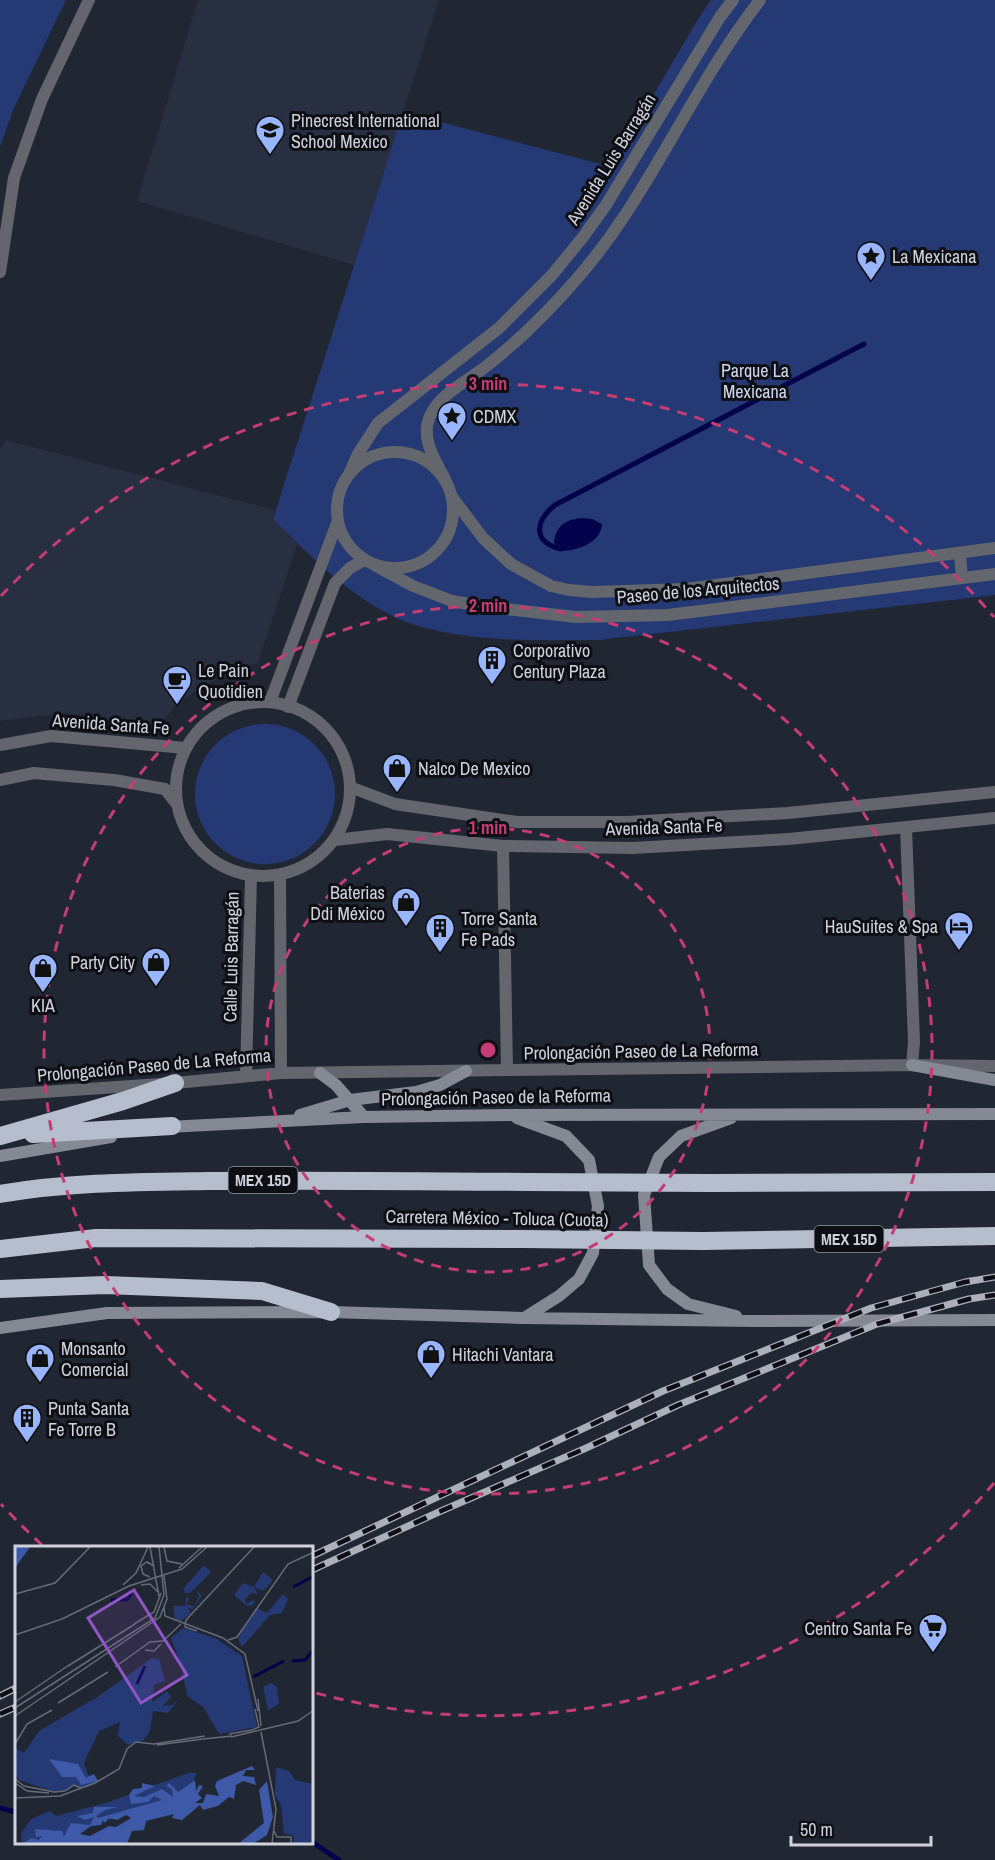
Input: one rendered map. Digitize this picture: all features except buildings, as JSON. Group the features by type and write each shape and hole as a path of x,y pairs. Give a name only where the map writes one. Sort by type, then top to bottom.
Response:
{"highway":[{"path":"0,1136 123,1101 175,1083"},
{"path":"0,1136 172,1126"},
{"name":"Carretera México - Toluca (Cuota)","path":"0,1194 27,1189 162,1182 282,1180 995,1182"},
{"name":"Carretera México - Toluca (Cuota)","path":"0,1249 96,1238 703,1241 995,1236"},
{"path":"0,1289 105,1284 262,1292 331,1312"}],"main road":[{"path":"912,1065 995,1080"},
{"path":"282,1121 350,1100 416,1092 440,1085 466,1071"},
{"path":"320,1072 336,1085 364,1117"},
{"path":"741,1114 681,1136 659,1158 644,1195 649,1265 667,1289 688,1304 755,1321"},
{"name":"Prolongación Paseo de la Reforma","path":"0,1156 172,1126 364,1117 995,1114"},
{"path":"508,1115 566,1136 589,1160 598,1206 593,1253 579,1279 559,1296 523,1318"},
{"path":"0,1328 107,1313 331,1312 523,1318 755,1321 995,1320"}],"street":[{"path":"0,272 14,178 42,99 89,0"},
{"name":"Avenida Luis Barragán","path":"350,472 358,454 378,423 499,328 552,275 601,212 720,17 733,0"},
{"path":"445,479 433,465 417,456 399,452 381,453 364,460 350,472 340,487 336,505 337,523 343,538 364,560 376,566 390,568 408,567 425,560 439,548 449,533 453,515 452,496 445,479 431,452 427,440 426,429 434,409 525,332 579,276 618,225 730,42 760,0"},
{"path":"601,212 618,225"},
{"name":"Paseo de los Arquitectos","path":"452,496 483,538 511,564 551,586 569,590 602,592 686,590 995,548"},
{"path":"270,702 337,523"},
{"path":"960,554 962,578"},
{"path":"288,707 335,583 350,568 364,560"},
{"name":"Paseo de los Arquitectos","path":"376,566 413,586 452,601 576,617 668,615 995,574"},
{"path":"270,702 288,707 305,713 327,730 344,756 350,787 348,812 335,840 301,868 279,876 251,876 230,871 202,853 184,828 176,803 177,769 185,748 204,724 240,705 270,702"},
{"name":"Avenida Santa Fe","path":"0,745 51,736 185,748"},
{"path":"0,780 34,773 114,780 165,789 176,803"},
{"name":"Avenida Santa Fe","path":"350,787 395,804 517,822 627,822 788,813 995,792"},
{"name":"Avenida Santa Fe","path":"335,840 387,834 502,846 633,848 789,839 995,818"},
{"path":"906,827 914,1042 912,1065"},
{"path":"502,846 507,1070"},
{"name":"Calle Luis Barragán","path":"246,1076 251,876"},
{"path":"279,876 281,1073"},
{"name":"Prolongación Paseo de La Reforma","path":"0,1095 281,1073 912,1065 995,1066"}],"shaded area":[{"name":"Pinecrest International School Mexico","path":"198,0 439,0 354,265 137,201"},
{"path":"6,440 274,510 273,519 297,544 258,663 210,683 180,701 158,727 65,713 0,721 0,448"},
{"path":"583,518 602,524 601,531 587,545 560,551 561,546 555,545 554,542 557,531 567,522"}],"green space":[{"path":"0,0 66,0 14,108 0,147"},
{"name":"Parque La Mexicana","path":"711,0 995,0 995,595 598,640 529,640 459,635 415,625 376,607 338,580 273,519 403,112 611,167"},
{"path":"265,724 292,729 315,744 330,767 335,794 330,821 315,844 292,859 265,864 238,859 215,844 200,821 195,794 200,767 215,744 238,729"}],"waterway":[{"path":"561,549 545,541 540,530 543,518 555,505 864,344"},
{"path":"0,1808 15,1812"},
{"path":"314,1843 339,1860"}],"railway":[{"path":"314,1555 663,1391 871,1308 965,1282 995,1277"},
{"path":"314,1569 678,1405 877,1324 969,1299 995,1295"},
{"path":"0,1696 15,1688"},
{"path":"0,1714 15,1707"}],"place":[{"name":"Pinecrest International School Mexico","path":"270,156"},
{"name":"La Mexicana","path":"871,282"},
{"name":"CDMX","path":"452,442"},
{"name":"Corporativo Century Plaza","path":"492,686"},
{"name":"Le Pain Quotidien","path":"177,706"},
{"name":"Nalco De Mexico","path":"397,794"},
{"name":"Baterias Ddi México","path":"406,928"},
{"name":"HauSuites & Spa","path":"959,952"},
{"name":"Torre Santa Fe Pads","path":"440,954"},
{"name":"Party City","path":"156,988"},
{"name":"KIA","path":"43,994"},
{"name":"Hitachi Vantara","path":"431,1380"},
{"name":"Monsanto Comercial","path":"40,1384"},
{"name":"Punta Santa Fe Torre B","path":"27,1444"},
{"name":"Centro Santa Fe","path":"933,1654"}]}
